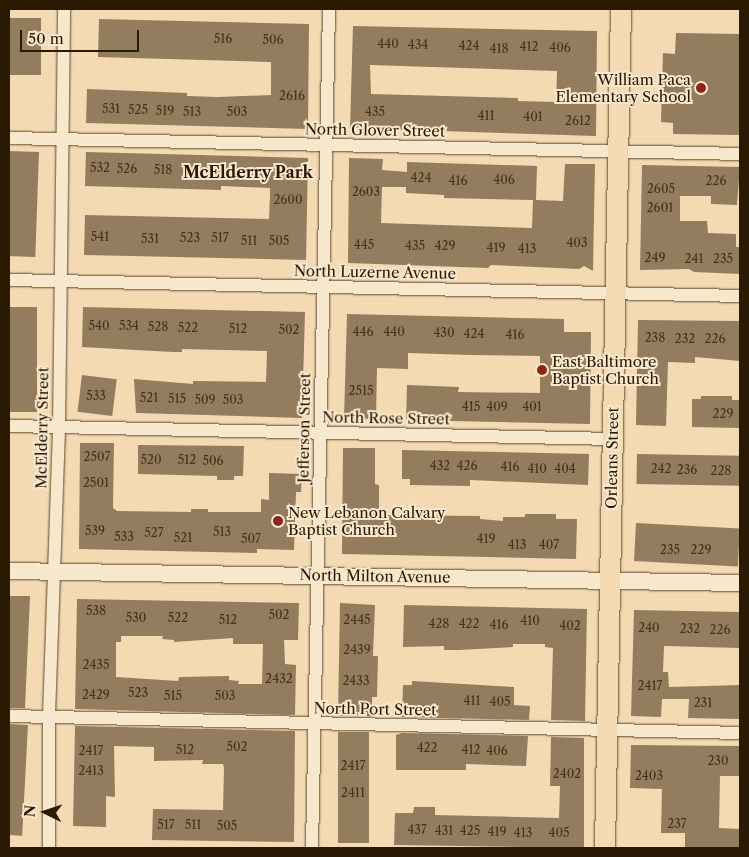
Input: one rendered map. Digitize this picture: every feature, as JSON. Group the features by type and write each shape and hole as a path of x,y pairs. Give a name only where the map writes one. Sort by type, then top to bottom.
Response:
{"main road":[{"name":"Orleans Street","path":"605,848 620,9"}],"street":[{"name":"McElderry Street","path":"49,848 49,716 55,572 62,282 64,9"},
{"name":"Jefferson Street","path":"312,848 329,9"},
{"name":"North Glover Street","path":"9,138 740,154"},
{"name":"North Luzerne Avenue","path":"9,280 740,296"},
{"name":"North Rose Street","path":"9,426 613,440"},
{"name":"North Milton Avenue","path":"9,571 318,574 740,584"},
{"name":"North Port Street","path":"9,716 740,733"}],"building":[{"path":"9,18 41,18 41,75 9,75"},
{"path":"99,19 309,24 308,129 86,123 87,89 187,93 187,96 271,95 271,62 98,57"},
{"path":"353,26 597,31 596,136 350,128","holes":["370,65 557,71 556,102 518,101 518,98 371,94"]},
{"name":"William Paca Elementary School","path":"676,33 740,34 740,135 673,134 673,123 661,122 663,53 675,54"},
{"path":"9,151 39,152 35,257 9,256"},
{"path":"86,152 308,158 306,260 84,255 85,215 269,219 270,194 270,188 221,186 221,190 85,186"},
{"path":"349,158 383,159 382,170 407,172 407,162 537,166 536,200 563,201 565,164 595,164 593,271 584,266 579,269 491,265 488,268 348,263","holes":["382,187 406,187 406,193 444,195 444,198 533,200 532,228 381,223"]},
{"path":"642,165 740,167 737,205 711,204 711,196 680,196 680,221 707,221 708,233 736,234 736,247 740,247 740,274 694,272 689,269 640,270"},
{"path":"9,307 37,307 37,412 9,412"},
{"path":"83,307 305,312 302,418 136,413 134,379 193,384 193,381 266,382 267,351 182,349 182,352 173,352 82,347"},
{"path":"347,314 564,319 564,332 591,332 590,424 406,420 407,385 459,387 458,392 540,393 540,356 408,353 408,369 377,368 376,419 344,418"},
{"path":"638,320 740,321 740,361 695,357 695,363 668,362 666,426 636,425"},
{"path":"82,375 117,379 112,416 77,412"},
{"path":"701,396 732,396 732,400 740,400 740,428 692,427 692,399 701,399"},
{"path":"80,443 114,443 113,508 117,511 191,512 191,509 208,509 208,512 261,512 261,499 269,500 269,473 302,474 301,492 296,492 294,550 257,549 257,553 79,549"},
{"path":"138,445 244,446 243,476 234,476 234,480 217,480 217,476 138,474"},
{"path":"343,448 375,448 375,484 379,485 379,515 480,516 480,519 503,521 503,517 525,517 525,514 556,514 556,519 577,519 576,559 342,554"},
{"path":"402,450 589,454 588,485 470,480 470,486 410,485 410,479 402,479"},
{"path":"637,454 740,456 739,486 636,484"},
{"path":"636,523 740,528 738,566 634,561"},
{"path":"9,596 30,596 25,708 9,708"},
{"path":"77,599 299,603 298,640 284,640 285,664 296,665 295,715 75,709","holes":["121,636 163,636 162,639 174,640 174,642 233,638 233,644 263,644 262,684 238,684 239,681 229,680 229,676 179,677 178,681 116,677 116,642 121,642"]},
{"path":"340,603 375,605 373,656 378,656 377,697 372,697 372,716 338,716"},
{"path":"404,605 587,609 585,721 551,720 553,648 545,647 545,644 513,644 513,647 459,650 444,650 444,646 403,647"},
{"path":"634,610 740,612 740,648 664,646 663,672 668,672 669,687 740,685 740,719 688,718 689,699 662,699 661,717 631,716"},
{"path":"412,681 514,687 514,705 530,706 529,720 402,717 403,685 412,685"},
{"path":"9,724 28,725 22,836 9,835"},
{"path":"75,726 295,731 294,842 152,840 153,809 223,810 224,768 223,764 202,764 203,760 154,761 154,747 114,746 115,797 106,796 106,827 73,826"},
{"path":"338,732 369,732 369,843 338,843"},
{"path":"402,733 528,736 526,766 466,764 466,770 396,770 396,735"},
{"path":"551,737 584,738 584,848 394,845 395,813 413,813 414,807 435,807 435,815 559,818 560,786 550,786"},
{"path":"631,745 740,746 740,776 720,776 719,828 740,829 740,848 685,848 685,833 661,833 662,789 630,788"}],"place":[{"name":"William Paca Elementary School","path":"701,88"},
{"name":"East Baltimore Baptist Church","path":"542,370"},
{"name":"New Lebanon Calvary Baptist Church","path":"278,521"}],"district":[{"name":"McElderry Park","path":"248,172"}]}
